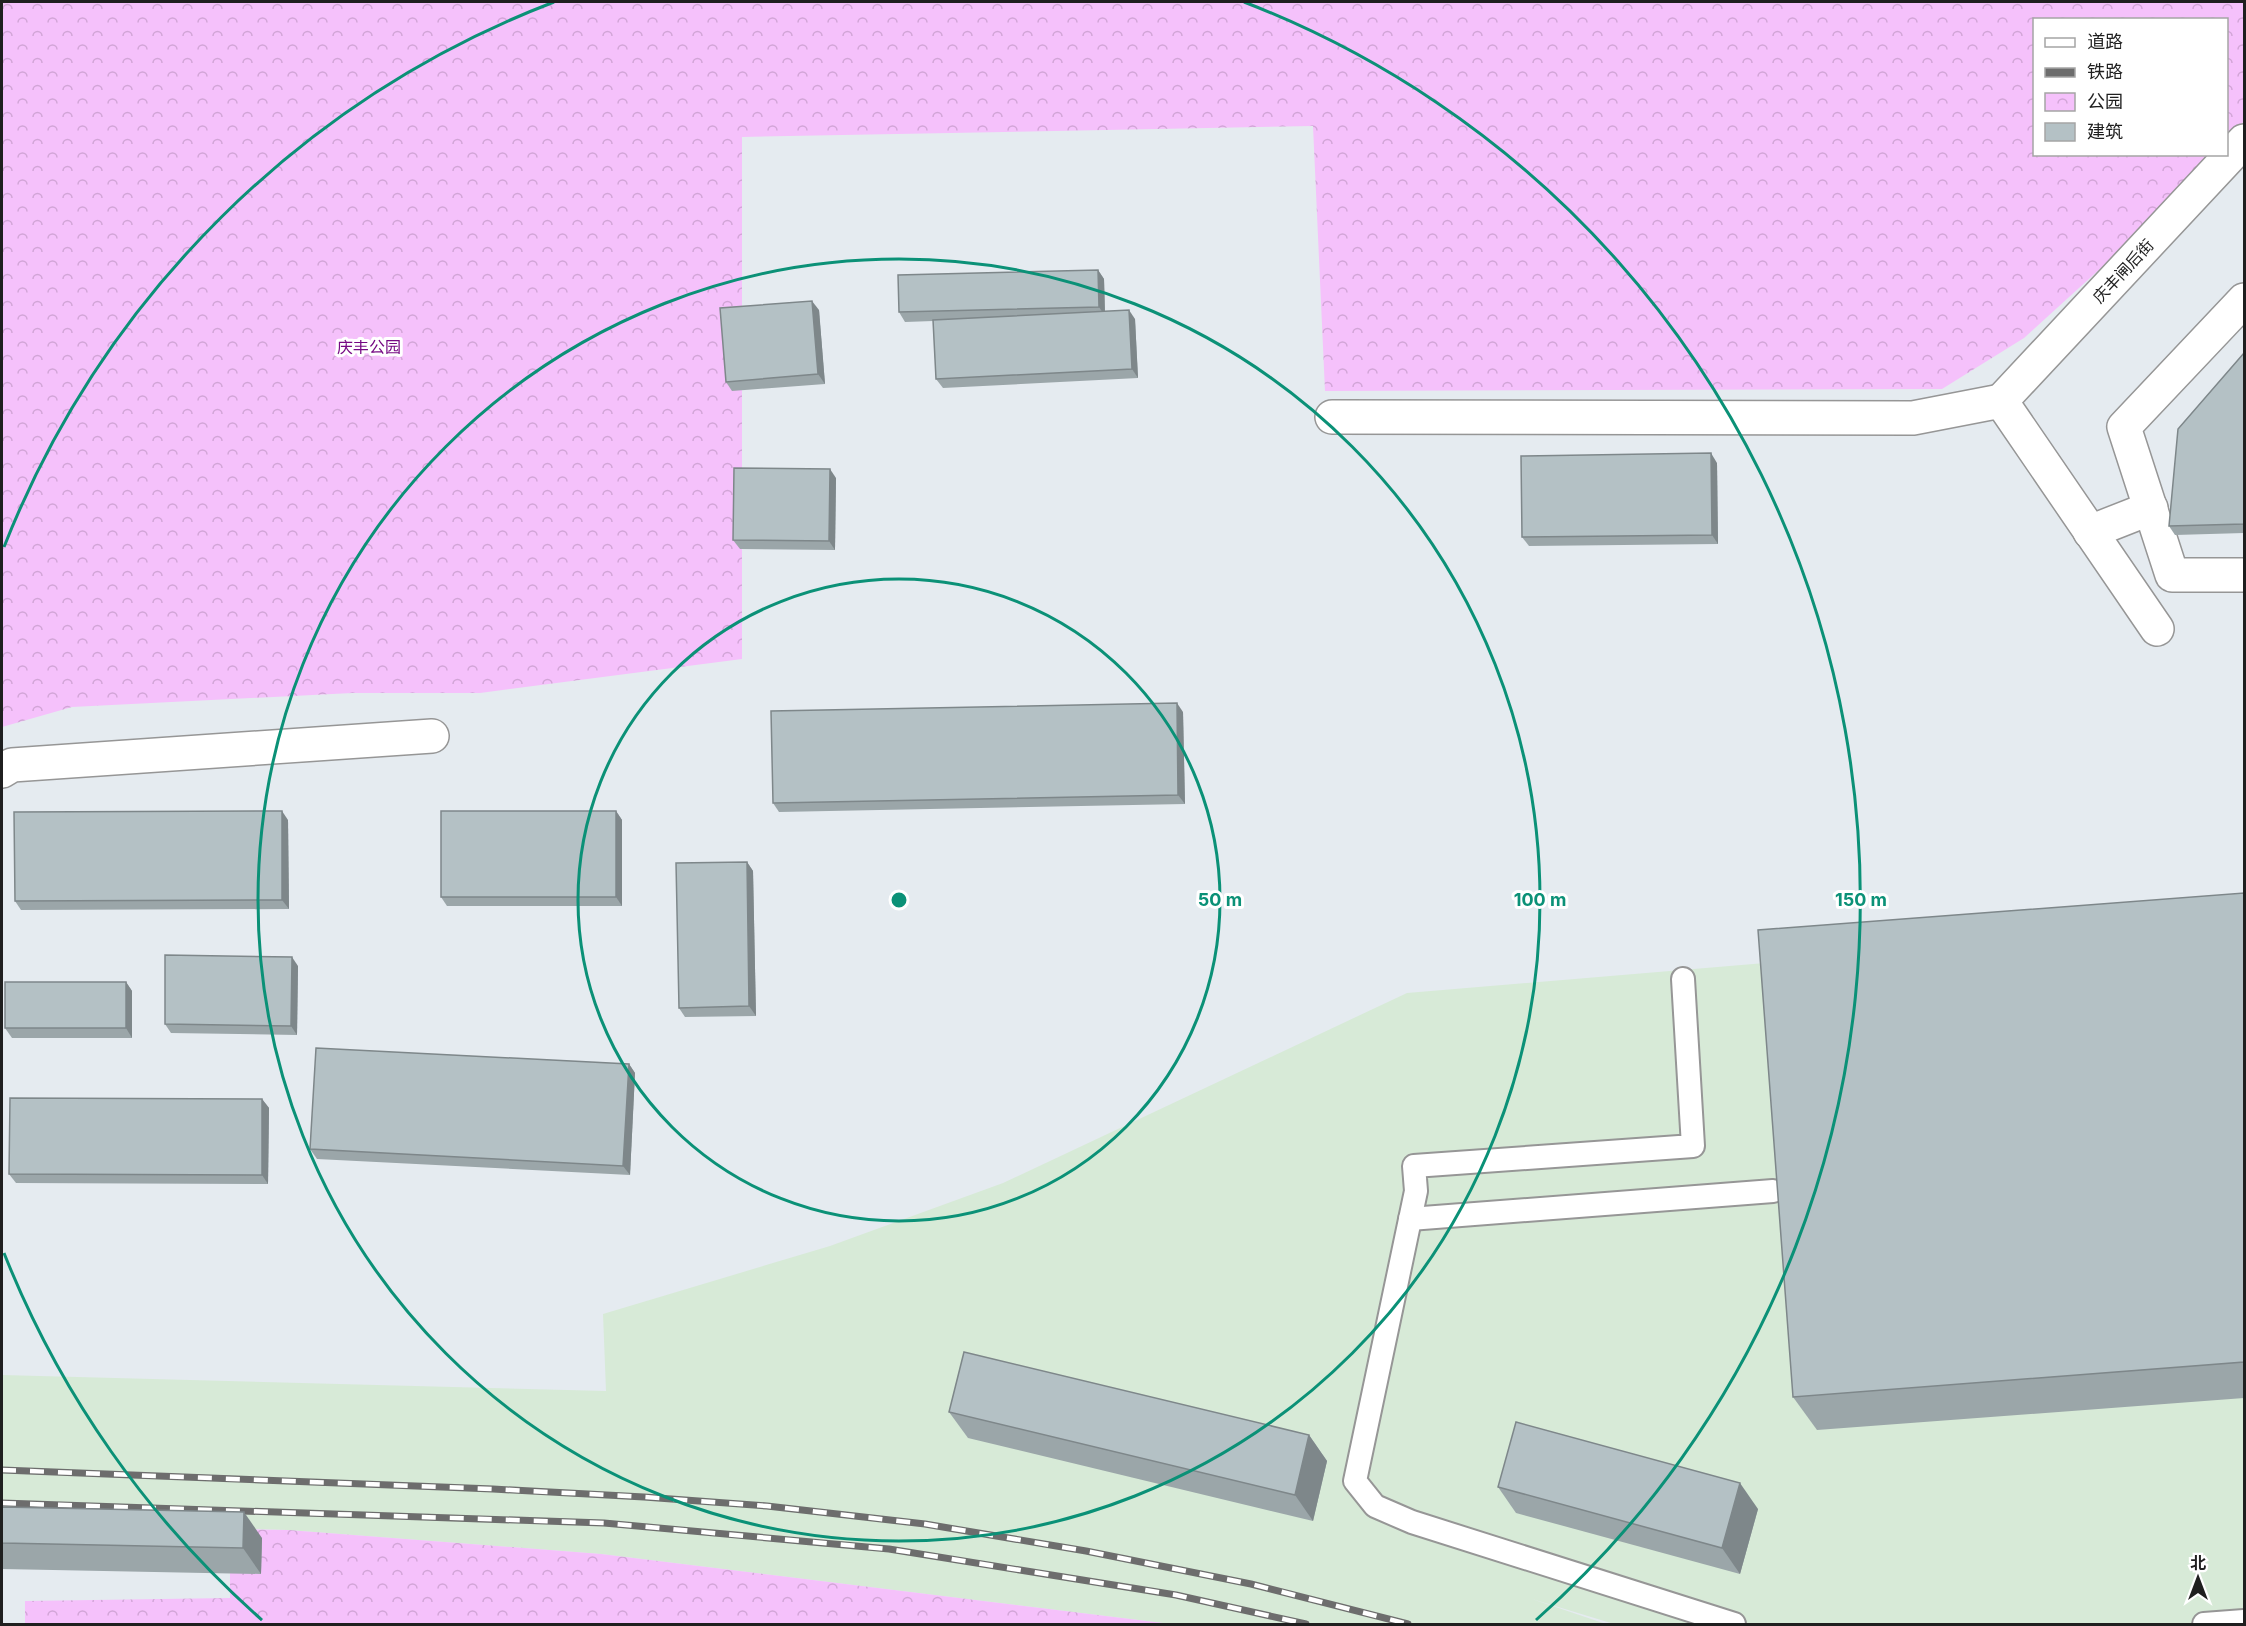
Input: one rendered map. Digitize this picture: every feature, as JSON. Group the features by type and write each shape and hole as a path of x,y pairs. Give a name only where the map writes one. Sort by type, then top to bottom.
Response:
{"street":[{"name":"庆丰闸后街","path":"2001,401 2244,141"},
{"path":"2244,300 2124,427 2172,575 2244,575"},
{"path":"1332,417 1913,418 2001,401 2157,629"},
{"path":"2090,532 2151,508"},
{"path":"2,771 12,765 432,736"}],"lane":[{"path":"1683,978 1693,1146 1414,1166 1416,1191 1355,1481 1375,1506 1412,1522 1734,1624"},
{"path":"1410,1219 1773,1191"},
{"path":"2204,1624 2244,1621"}],"shaded area":[{"path":"2244,923 2244,1624 1614,1624 1532,1599 1606,1624 1171,1624 601,1554 288,1530 2,1522 2,1375 606,1391 603,1314 830,1246 1003,1183 1407,993"}],"green space":[{"name":"庆丰公园","path":"2,2 2244,2 2244,121 2228,139 2228,18 2033,18 2033,156 2213,156 2157,217 2024,338 1942,389 1325,391 1313,126 742,137 742,659 480,693 352,693 72,707 2,727"},
{"path":"230,1529 288,1530 601,1554 1171,1624 25,1624 25,1601 230,1598"}],"building":[{"path":"1098,270 1099,307 899,312 898,275"},
{"path":"812,301 818,374 726,382 720,308"},
{"path":"1129,310 1132,369 936,379 933,320"},
{"path":"2244,353 2244,524 2169,526 2178,429"},
{"path":"1711,453 1712,535 1522,537 1521,456"},
{"path":"734,468 830,469 829,541 733,540"},
{"path":"1177,703 1178,795 773,803 771,711"},
{"path":"282,811 282,900 15,901 14,812"},
{"path":"441,811 616,811 616,897 441,897"},
{"path":"747,862 749,1006 679,1008 676,863"},
{"path":"2244,893 2244,1362 1793,1397 1758,930"},
{"path":"165,955 292,957 291,1026 165,1024"},
{"path":"5,982 126,982 126,1028 5,1028"},
{"path":"316,1048 629,1064 623,1166 310,1149"},
{"path":"10,1098 262,1099 262,1175 9,1174"},
{"path":"964,1352 1309,1435 1295,1495 949,1412"},
{"path":"1516,1422 1740,1483 1722,1548 1498,1487"},
{"path":"2,1507 244,1512 243,1548 2,1543"}],"railway":[{"path":"2,1470 493,1489 767,1506 925,1524 1086,1551 1251,1584 1408,1624"},
{"path":"2,1503 604,1523 889,1549 1176,1595 1306,1624"}]}
